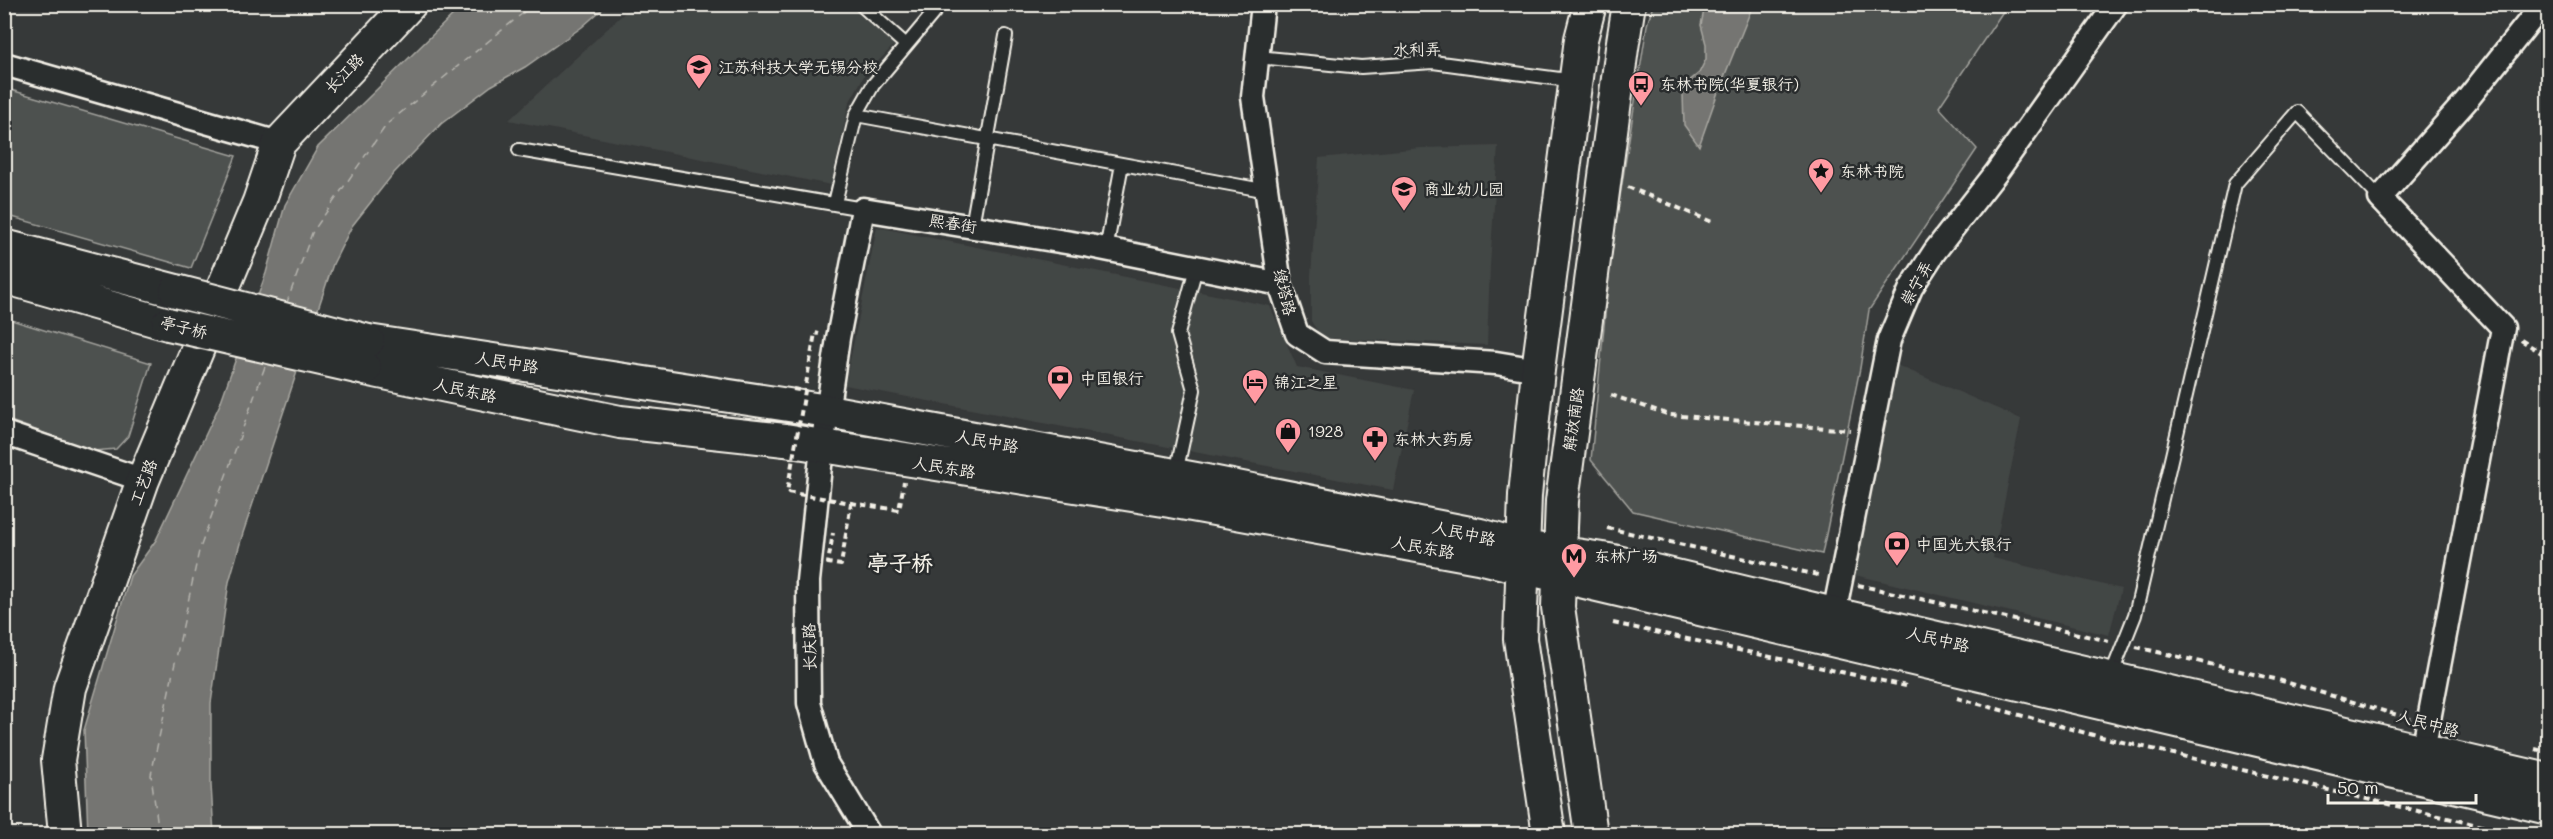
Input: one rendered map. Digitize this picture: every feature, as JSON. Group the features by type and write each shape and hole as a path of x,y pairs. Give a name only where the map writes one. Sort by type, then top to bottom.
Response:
{"main road":[{"name":"长江路","path":"279,142 410,4"},
{"path":"1549,834 1520,639 1525,495 1538,370 1581,39 1590,4"},
{"name":"解放南路","path":"1591,834 1558,607 1562,501 1629,4"},
{"name":"工艺路","path":"65,834 58,760 70,688 143,480 259,202 279,142"},
{"path":"4,246 176,291 366,355"},
{"name":"亭子桥","path":"4,278 168,324 366,355"},
{"name":"人民中路","path":"366,355 816,401 1173,488"},
{"name":"人民东路","path":"366,355 620,422 1173,488 1478,557 1523,558"},
{"name":"人民中路","path":"1523,558 1561,565 2548,808"},
{"name":"人民中路","path":"1561,565 1609,560 2110,679 2426,737 2548,780"}],"street":[{"name":"绿塔路","path":"1263,4 1253,97 1280,284 1297,334 1325,352 1496,363 1538,370"},
{"name":"崇宁弄","path":"1834,615 1889,340 1911,288 1935,251 1996,173 2116,4"},
{"path":"2426,737 2503,328 2380,198 2466,100 2543,4"},
{"path":"4,64 279,142"},
{"path":"822,447 816,401 838,338 863,209"},
{"name":"熙春街","path":"863,209 1106,250 1280,284"},
{"path":"4,433 143,480"},
{"name":"长庆路","path":"822,447 808,581 809,703 826,763 868,834"}],"lane":[{"path":"860,4 906,45"},
{"path":"835,203 856,114 873,85 941,4"},
{"path":"972,226 1006,36"},
{"name":"水利弄","path":"1257,57 1361,67 1433,63 1577,81"},
{"path":"2110,679 2135,615 2235,183 2297,112 2380,198"},
{"path":"856,114 1268,191"},
{"path":"519,150 863,209"},
{"path":"1106,250 1122,164"},
{"path":"1173,488 1194,390 1178,334 1196,268"}],"path":[{"path":"1605,178 1712,222"},
{"path":"2503,328 2548,357"},
{"path":"815,333 816,401 787,492 899,510"},
{"path":"793,389 816,401"},
{"path":"1611,395 1670,415 1869,431"},
{"path":"833,533 828,563 841,565 851,502"},
{"name":"人民中路","path":"1607,528 2275,679 2426,737"},
{"path":"1613,623 1916,688"},
{"path":"1951,696 2097,736 2516,834"},
{"path":"2527,747 2548,752"}],"shaded area":[{"name":"江苏科技大学无锡分校","path":"634,4 848,5 894,45 864,76 849,103 831,185 509,120"},
{"path":"2001,4 2006,7 1939,107 1977,149 1869,310 1860,368 1822,554 1633,511 1591,460 1611,254 1647,25 1653,5"},
{"path":"463,5 607,5 582,27 525,67 491,86 441,124 393,174 352,226 333,264 243,533 229,582 211,703 211,785 214,834 88,834 84,730 130,576 156,540 220,404 266,273 285,205 318,147"},
{"path":"1705,5 1753,5 1699,146 1684,125 1683,95 1688,82 1699,73 1706,59 1706,44 1701,25"},
{"path":"4,88 236,156 191,268 5,215"},
{"name":"商业幼儿园","path":"1498,146 1487,345 1322,338 1311,321 1311,276 1319,158 1421,148"},
{"path":"877,227 1270,306 1297,367 1414,390 1393,490 845,385"},
{"path":"5,318 151,363 128,436 116,449 93,451 5,419"},
{"path":"1892,363 2021,419 1993,558 2121,589 2109,635 1851,574"}],"ferry route":[{"path":"286,305 312,233 387,124 534,4"},
{"path":"159,834 151,775 199,551 267,361"}],"place":[{"name":"江苏科技大学无锡分校","path":"699,90"},
{"name":"东林书院(华夏银行)","path":"1641,107"},
{"name":"东林书院","path":"1821,194"},
{"name":"商业幼儿园","path":"1404,212"},
{"name":"中国银行","path":"1060,401"},
{"name":"锦江之星","path":"1255,405"},
{"name":"1928","path":"1288,454"},
{"name":"东林大药房","path":"1375,462"},
{"name":"中国光大银行","path":"1897,567"},
{"name":"东林广场","path":"1574,579"}],"district":[{"name":"亭子桥","path":"900,563"}]}
